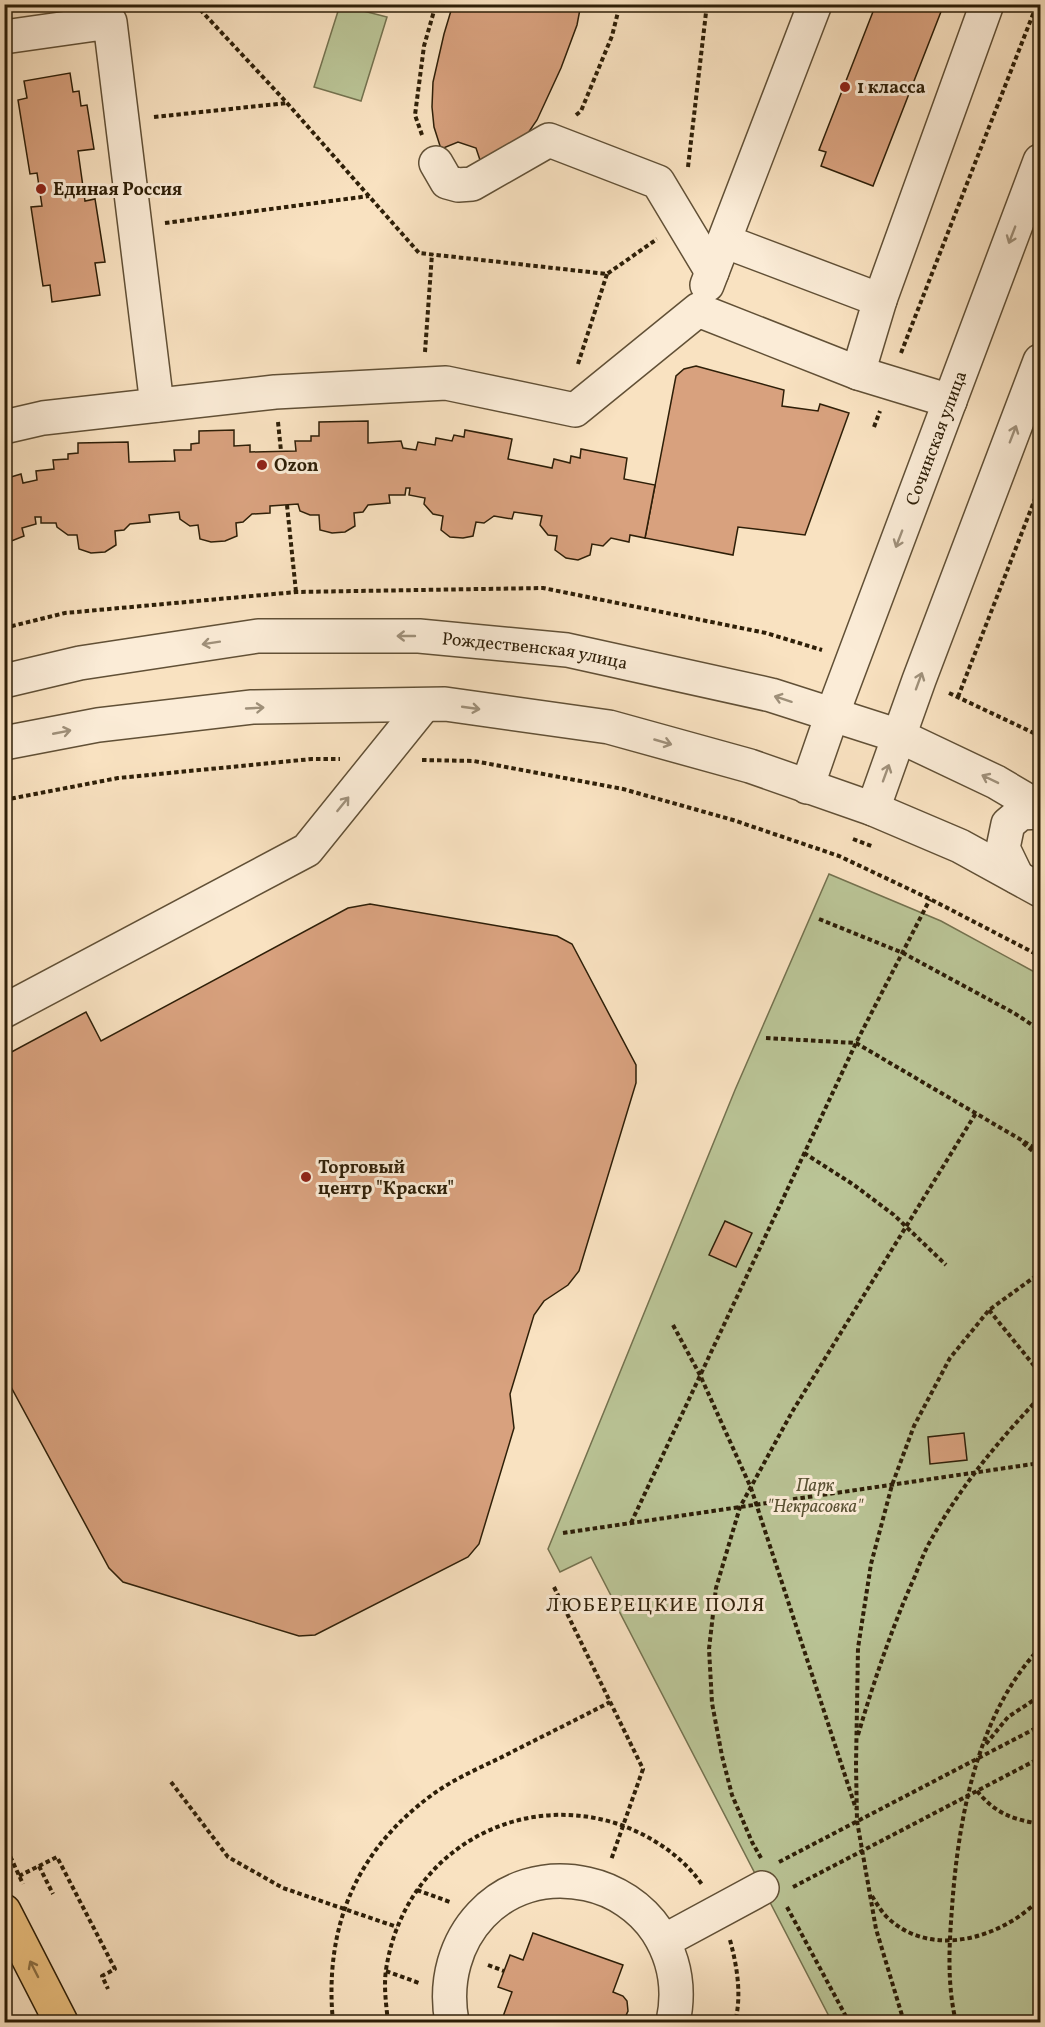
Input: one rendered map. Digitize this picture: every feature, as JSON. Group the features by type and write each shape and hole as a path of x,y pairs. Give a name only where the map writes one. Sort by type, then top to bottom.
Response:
{"main road":[{"path":"4,1911 60,2022"}],"street":[{"path":"4,427 43,418 275,392 446,384 575,410 698,310 815,4"},
{"path":"858,373 880,300 987,4"},
{"path":"4,37 110,22 157,405"},
{"path":"436,163 447,182 458,185 472,184 549,140 658,182 712,272"},
{"name":"Сочинская улица","path":"807,787 1041,160"},
{"path":"724,241 880,300"},
{"path":"698,310 858,373 950,401"},
{"path":"873,809 1041,361"},
{"name":"Рождественская улица","path":"4,681 80,663 258,636 419,636 567,650 771,695 899,736 996,782 1041,810"},
{"path":"4,743 98,725 252,707 445,704 609,727 750,766 873,809 960,846 1029,883"},
{"path":"4,1011 19,990 306,850 424,705"},
{"path":"1029,883 1003,848 1008,824 1021,813 1041,810"},
{"path":"452,2022 448,2005 448,1983 453,1961 462,1940 474,1922 490,1906 509,1893 530,1885 552,1881 574,1881 601,1887 617,1894 651,1923 664,1941 672,1962 676,1984 676,2007 673,2022"},
{"path":"664,1941 776,1887"}],"path":[{"path":"436,4 424,46 415,115 429,152 436,163"},
{"path":"549,140 581,111 612,36 620,4"},
{"path":"890,382 1037,4"},
{"path":"122,120 287,103"},
{"path":"135,227 369,196"},
{"path":"422,385 432,254"},
{"path":"563,408 607,274"},
{"path":"958,697 1041,486"},
{"path":"287,505 296,592"},
{"path":"942,690 1041,736"},
{"path":"4,800 118,778 312,759 474,761 623,789 733,820 839,856 930,899 1041,956"},
{"path":"631,1523 856,1043 930,899"},
{"path":"819,919 903,953 1014,1012 1041,1030"},
{"path":"766,1038 856,1043 1041,1150"},
{"path":"849,2022 752,1842 732,1795 712,1703 709,1649 716,1588 740,1507 792,1412 976,1113"},
{"path":"1012,1134 1041,1157"},
{"path":"804,1153 854,1185 906,1226 946,1265"},
{"path":"904,2022 876,1929 857,1821 858,1648 871,1564 892,1485 914,1426 950,1358 989,1310 1041,1273"},
{"path":"989,1310 1041,1373"},
{"path":"673,1325 700,1375 751,1488 857,1813"},
{"path":"856,1741 878,1669 904,1599 931,1539 974,1473 1012,1426 1041,1397"},
{"path":"563,1533 1041,1463"},
{"path":"554,1587 644,1769 601,1887"},
{"path":"956,2022 949,1979 949,1941 954,1883 968,1796 978,1758 997,1712 1017,1678 1041,1648"},
{"path":"982,1750 1008,1717 1041,1696"},
{"path":"333,2022 330,1993 333,1954 344,1909 356,1880 377,1847 403,1818 433,1794 610,1702"},
{"path":"776,1887 857,1821 1041,1726"},
{"path":"776,1887 863,1850 1041,1758"},
{"path":"171,1782 228,1857 283,1888 397,1927"},
{"path":"976,1791 997,1811 1019,1820 1041,1824"},
{"path":"19,1876 57,1857 115,1969 102,1976 108,1989"},
{"path":"39,1866 53,1894"},
{"path":"870,1893 887,1918 906,1932 923,1938 949,1941 976,1937 1010,1923 1041,1900"},
{"path":"385,1994 388,2022"}],"green space":[{"path":"340,5 387,17 361,101 314,87"},
{"name":"Парк \"Некрасовка\"","path":"829,874 941,921 1040,975 1040,2022 832,2022 591,1557 560,1572 548,1549 735,1090"}],"building":[{"path":"453,4 581,4 577,25 561,68 537,120 526,136 482,166 476,148 458,142 441,149 434,127 433,82"},
{"path":"876,4 944,4 873,186 821,166 826,152 819,150"},
{"path":"70,73 73,92 79,91 81,106 87,105 94,149 78,151 85,201 95,199 105,262 95,263 100,295 52,302 50,285 43,286 31,207 42,206 37,173 30,174 18,100 27,98 24,81"},
{"path":"696,366 784,390 782,406 818,411 820,404 849,413 805,535 738,527 733,555 645,538 676,376 684,369"},
{"path":"368,421 368,443 401,441 403,448 416,450 418,442 435,445 436,438 452,441 454,435 464,437 465,430 512,439 508,459 552,468 554,459 570,463 571,456 580,458 581,449 627,458 624,479 655,485 645,538 630,535 629,542 611,538 603,546 592,544 590,555 578,560 566,558 555,550 557,536 548,535 540,525 542,516 514,512 512,519 494,516 484,523 476,522 473,536 450,537 441,530 443,516 433,514 424,504 425,498 409,495 410,488 406,488 405,495 389,495 390,503 368,505 363,512 354,513 355,526 345,532 332,533 320,530 319,515 310,515 300,511 298,504 270,506 270,513 252,514 243,522 236,523 237,536 225,541 211,542 200,539 198,525 190,526 180,519 179,512 149,515 150,522 130,524 124,530 115,531 116,545 105,552 91,553 79,549 77,535 68,535 57,527 56,523 41,523 41,517 35,517 36,524 22,528 24,536 4,544 4,479 21,474 23,483 37,480 36,471 54,469 53,460 68,459 68,454 78,453 78,443 128,442 129,462 175,461 174,450 191,450 191,444 199,443 199,431 234,430 234,446 250,445 250,452 296,451 295,441 311,441 311,436 319,436 319,422"},
{"name":"Торговый центр \"Краски\"","path":"370,904 557,936 572,944 636,1065 636,1083 579,1271 568,1285 544,1301 534,1315 510,1394 514,1428 479,1544 468,1557 315,1635 299,1636 123,1582 109,1568 4,1374 4,1056 86,1012 101,1041 348,908"},
{"path":"725,1221 752,1233 736,1267 709,1255"},
{"path":"964,1433 967,1460 930,1464 928,1437"},
{"path":"533,1933 623,1965 613,1992 623,1996 627,2001 628,2011 623,2022 501,2022 512,1992 498,1987 510,1955 523,1960"}],"place":[{"name":"1 класса","path":"845,87"},
{"name":"Единая Россия","path":"41,189"},
{"name":"Ozon","path":"262,465"},
{"name":"Торговый центр \"Краски\"","path":"306,1177"}],"district":[{"name":"ЛЮБЕРЕЦКИЕ ПОЛЯ","path":"656,1604"}]}
